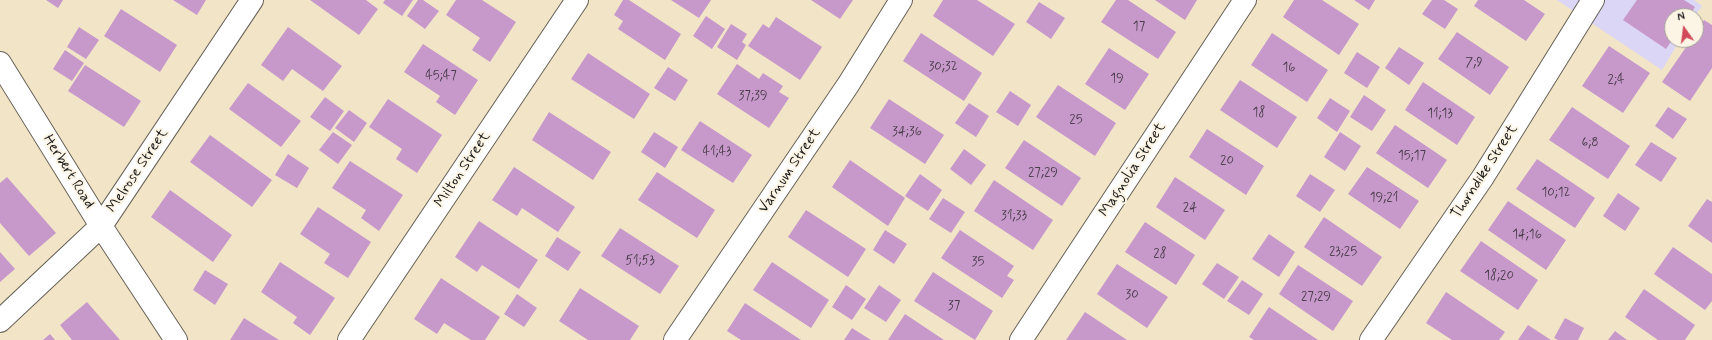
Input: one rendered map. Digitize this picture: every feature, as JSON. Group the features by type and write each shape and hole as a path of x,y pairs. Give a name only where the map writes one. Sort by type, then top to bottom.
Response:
{"street":[{"name":"Melrose Street","path":"0,321 101,226 252,0"},
{"name":"Milton Street","path":"349,340 577,0"},
{"name":"Varnum Street","path":"675,340 848,85 901,0"},
{"name":"Magnolia Street","path":"1021,340 1245,0"},
{"name":"Thorndike Street","path":"1371,340 1483,177 1593,0"},
{"name":"Herbert Road","path":"0,63 101,226 176,340"}],"shaded area":[{"path":"1557,0 1694,0 1702,6 1701,8 1664,8 1664,48 1675,48 1662,70"}],"building":[{"path":"46,0 63,0 58,8"},
{"path":"173,0 206,0 197,15"},
{"path":"310,0 366,0 378,9 359,35"},
{"path":"385,0 413,0 402,16 383,3"},
{"path":"418,0 423,0 439,11 425,29 407,16"},
{"path":"456,0 482,0 516,22 490,62 472,50 480,38 446,15"},
{"path":"623,0 629,0 681,34 665,60 618,29 623,21 614,15"},
{"path":"671,0 711,0 699,18"},
{"path":"811,0 853,0 840,19"},
{"path":"943,0 977,0 1015,24 993,56 933,16"},
{"path":"1116,0 1128,0 1176,32 1158,59 1101,22"},
{"path":"1155,0 1197,0 1185,20"},
{"path":"1294,0 1322,0 1359,24 1339,55 1283,17"},
{"path":"1354,0 1375,0 1369,10"},
{"path":"1432,0 1444,0 1458,9 1445,29 1422,14"},
{"path":"1478,0 1524,0 1545,14 1526,41 1474,6"},
{"path":"1637,0 1684,0 1695,7 1664,8 1664,48 1623,20"},
{"path":"1039,2 1065,18 1051,39 1026,22"},
{"path":"121,9 177,45 160,72 104,36"},
{"path":"706,16 725,29 712,49 693,36"},
{"path":"776,17 822,47 800,80 748,46 763,24 769,28"},
{"path":"1704,20 1712,25 1712,68 1690,101 1662,82 1685,48 1704,48"},
{"path":"731,24 747,34 742,42 746,45 737,60 717,47"},
{"path":"79,27 99,40 86,59 67,47"},
{"path":"288,27 342,66 323,91 292,69 283,81 261,65"},
{"path":"1457,32 1509,67 1490,95 1438,59"},
{"path":"921,33 982,73 964,101 903,61"},
{"path":"1272,33 1328,70 1307,102 1251,65"},
{"path":"423,44 478,80 455,115 436,102 440,96 404,72"},
{"path":"1609,46 1650,73 1623,113 1582,86"},
{"path":"1399,47 1424,63 1409,85 1385,68"},
{"path":"1109,48 1149,74 1125,110 1085,84"},
{"path":"65,50 84,63 72,81 53,69"},
{"path":"1357,52 1380,67 1367,88 1344,73"},
{"path":"588,53 650,94 634,119 571,79"},
{"path":"737,64 759,79 763,73 783,86 779,92 789,98 769,128 717,94"},
{"path":"85,65 141,101 124,127 68,91"},
{"path":"668,67 688,80 675,101 654,88"},
{"path":"1240,80 1297,117 1277,148 1220,110"},
{"path":"1423,82 1475,117 1457,145 1405,110"},
{"path":"248,83 301,121 281,147 229,109"},
{"path":"1058,85 1116,123 1095,156 1036,117"},
{"path":"1010,91 1031,105 1018,126 996,112"},
{"path":"1364,95 1386,110 1372,131 1350,117"},
{"path":"325,97 344,111 330,131 310,117"},
{"path":"1330,98 1350,111 1337,132 1317,118"},
{"path":"388,99 442,135 417,173 396,159 402,149 369,127"},
{"path":"889,99 944,135 925,164 870,128"},
{"path":"969,103 989,116 976,137 955,123"},
{"path":"1572,107 1630,146 1608,179 1549,140"},
{"path":"1668,107 1687,119 1673,139 1655,126"},
{"path":"349,110 367,123 354,142 335,128"},
{"path":"549,112 611,152 593,180 532,140"},
{"path":"700,121 752,155 733,183 681,150"},
{"path":"1395,125 1447,160 1428,188 1376,153"},
{"path":"1207,129 1264,166 1246,195 1189,157"},
{"path":"333,132 352,145 338,164 319,150"},
{"path":"654,132 678,147 665,168 641,152"},
{"path":"1340,132 1361,146 1345,171 1324,157"},
{"path":"210,135 272,180 252,207 190,162"},
{"path":"1024,140 1081,178 1062,206 1005,168"},
{"path":"1651,142 1677,158 1661,182 1635,165"},
{"path":"964,149 986,165 971,185 950,169"},
{"path":"288,154 309,168 297,188 275,175"},
{"path":"1537,159 1595,198 1575,228 1516,189"},
{"path":"850,160 905,198 888,226 832,187"},
{"path":"350,161 403,195 379,231 361,218 366,210 332,188"},
{"path":"514,167 575,207 558,232 522,208 517,216 492,200"},
{"path":"1367,167 1419,201 1400,229 1348,194"},
{"path":"657,172 715,210 697,238 638,200"},
{"path":"920,174 942,190 928,211 905,196"},
{"path":"1310,174 1335,190 1320,212 1296,196"},
{"path":"7,177 56,233 29,256 0,223 0,183"},
{"path":"1175,177 1225,210 1205,240 1156,207"},
{"path":"994,180 1053,220 1033,250 974,211"},
{"path":"170,190 232,235 213,262 151,217"},
{"path":"1618,193 1640,208 1625,231 1603,216"},
{"path":"943,198 965,212 951,233 929,219"},
{"path":"1707,199 1712,202 1712,243 1688,226"},
{"path":"1508,201 1566,240 1546,270 1488,230"},
{"path":"318,207 371,242 348,278 324,263 330,254 300,234"},
{"path":"806,210 866,249 848,277 788,237"},
{"path":"1324,217 1382,257 1362,286 1304,247"},
{"path":"479,221 538,260 519,289 482,265 477,272 455,257"},
{"path":"1145,222 1195,255 1176,285 1125,252"},
{"path":"620,228 679,266 660,294 601,256"},
{"path":"885,230 907,244 894,264 873,250"},
{"path":"960,230 1014,266 1007,276 1014,280 1002,298 941,258"},
{"path":"1269,234 1295,252 1279,277 1252,259"},
{"path":"557,237 581,252 568,271 545,256"},
{"path":"1481,241 1538,280 1518,310 1460,271"},
{"path":"1673,247 1712,274 1712,301 1705,310 1654,274"},
{"path":"0,252 15,269 0,282"},
{"path":"280,262 335,298 310,335 293,323 297,317 261,292"},
{"path":"772,262 829,300 811,328 753,290"},
{"path":"1217,263 1239,277 1224,299 1202,284"},
{"path":"1117,264 1168,297 1147,328 1097,294"},
{"path":"1298,265 1353,301 1333,331 1279,294"},
{"path":"205,270 228,284 215,305 193,290"},
{"path":"933,272 993,311 975,340 914,301"},
{"path":"441,278 500,317 485,340 471,340 444,323 437,334 414,319"},
{"path":"1242,280 1263,294 1249,315 1227,301"},
{"path":"846,285 866,299 852,320 832,307"},
{"path":"879,285 901,300 886,322 864,308"},
{"path":"580,288 639,326 630,340 588,340 559,321"},
{"path":"1644,289 1695,325 1685,340 1658,340 1625,317"},
{"path":"1446,292 1505,332 1499,340 1452,340 1426,323"},
{"path":"517,294 537,308 524,327 504,314"},
{"path":"87,302 120,340 72,340 60,325"},
{"path":"745,303 801,340 741,340 727,331"},
{"path":"1269,307 1318,340 1254,340 1249,337"},
{"path":"1085,312 1127,340 1066,340"},
{"path":"905,314 944,340 888,340"},
{"path":"244,318 279,340 230,340"},
{"path":"1565,318 1584,328 1578,340 1558,340 1554,338"},
{"path":"1528,325 1551,340 1518,340"},
{"path":"852,328 871,340 844,340"},
{"path":"1615,331 1627,340 1608,340"},
{"path":"50,334 55,340 43,340"}]}
